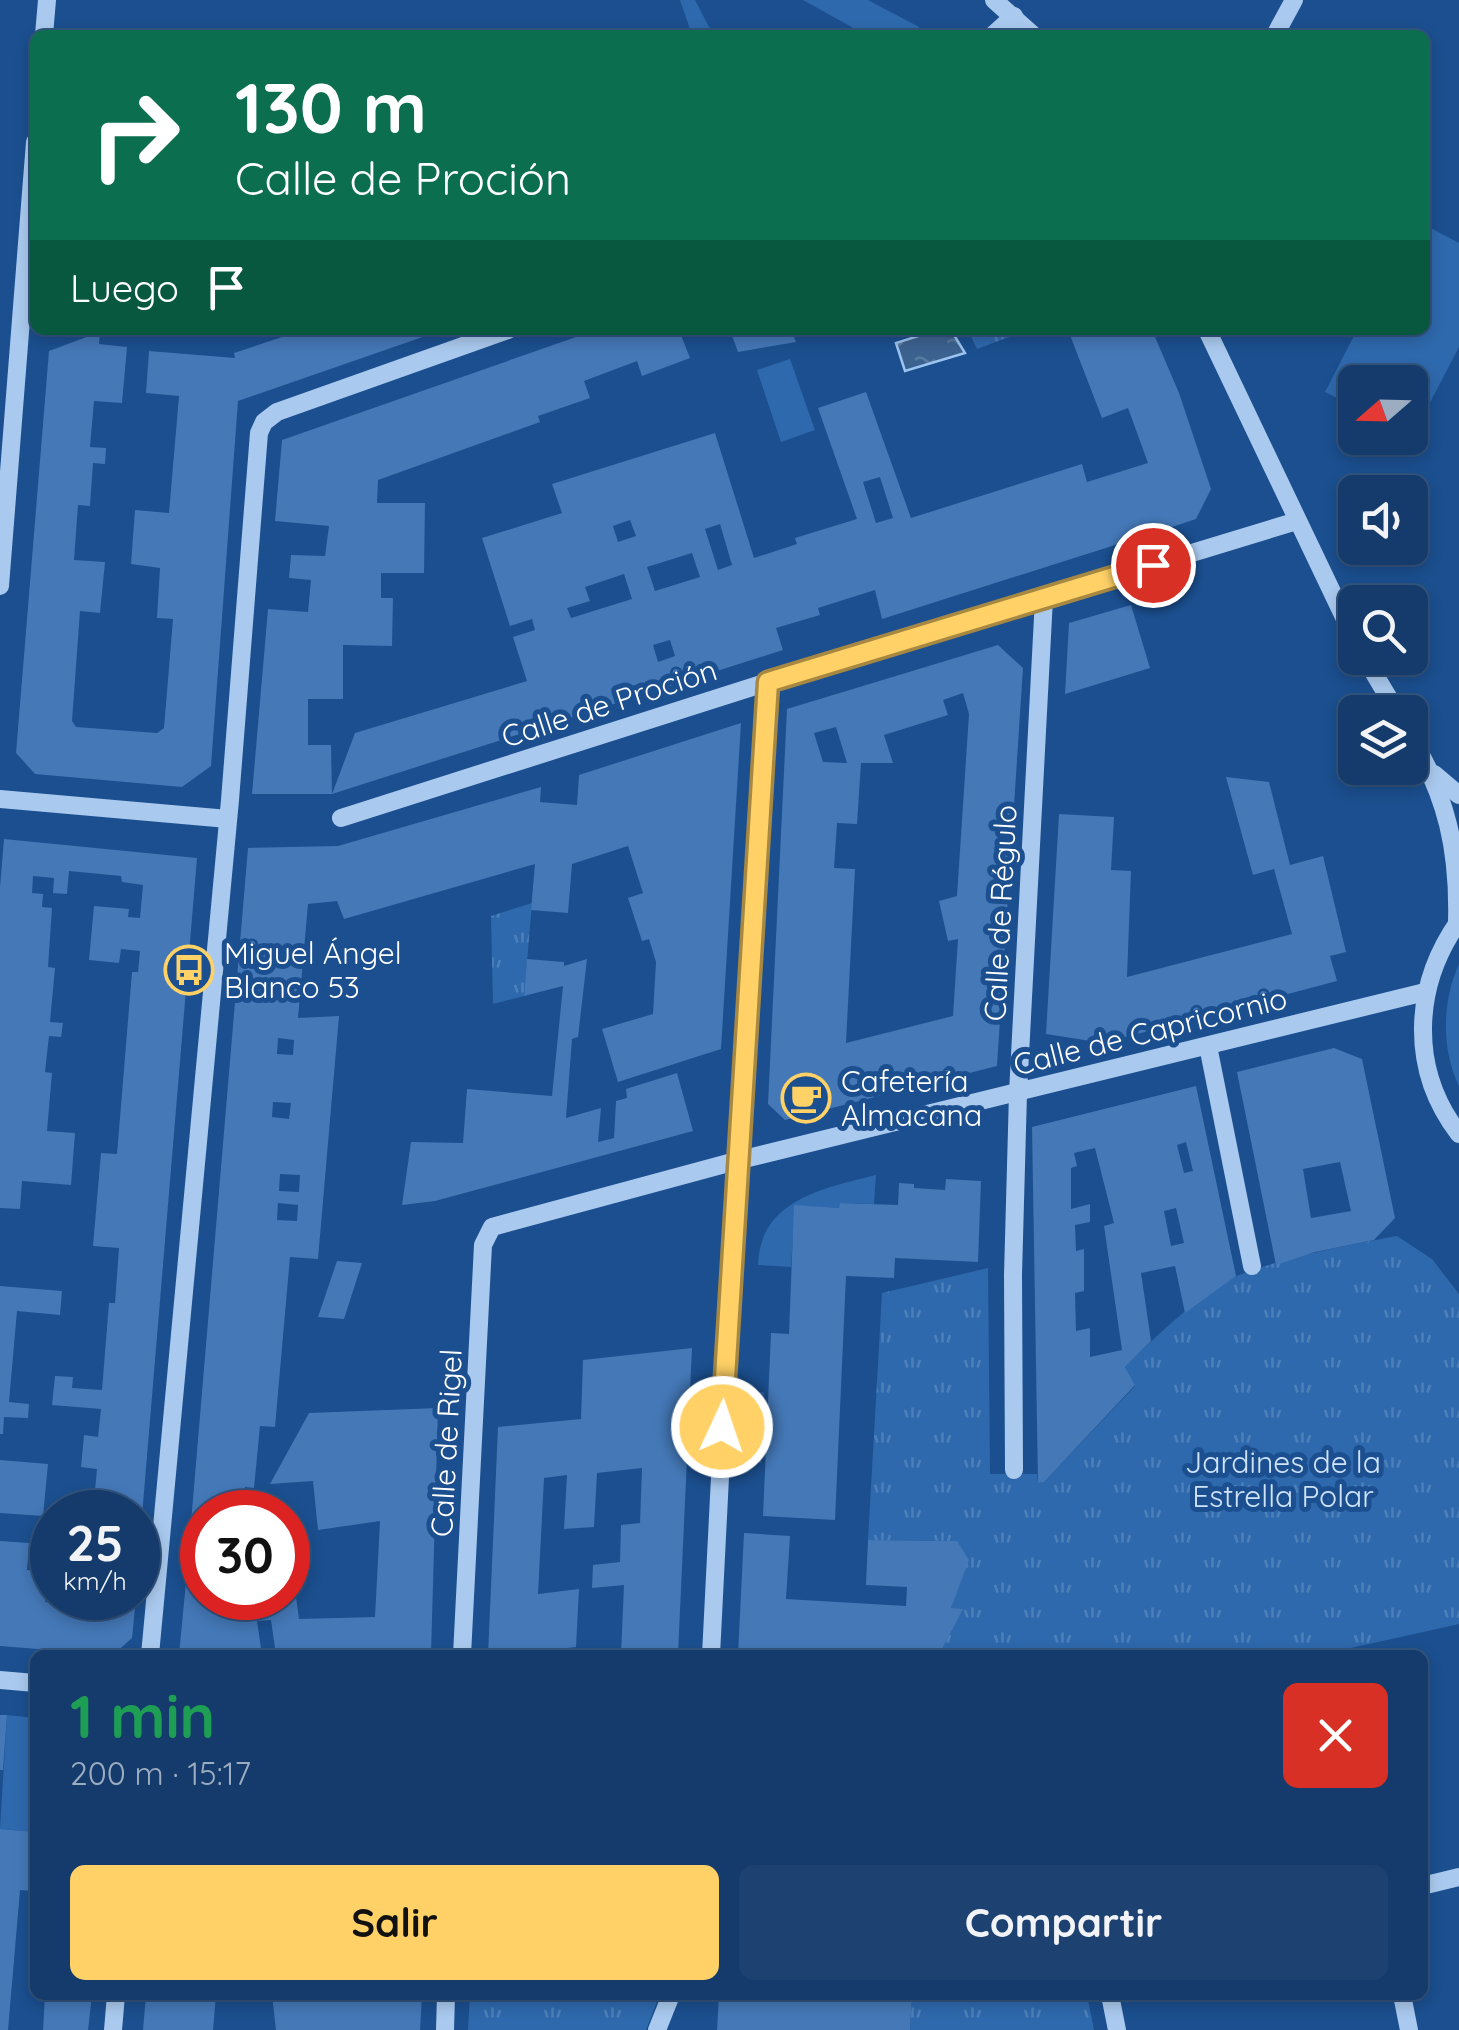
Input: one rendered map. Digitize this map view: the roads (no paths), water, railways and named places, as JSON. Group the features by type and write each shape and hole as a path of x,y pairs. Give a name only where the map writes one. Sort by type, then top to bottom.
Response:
{"street":[{"path":"44,30 47,0"},
{"path":"994,0 1028,30"},
{"path":"1278,30 1294,0"},
{"path":"999,30 1014,16"},
{"path":"0,586 9,342 30,180"},
{"path":"150,1650 228,819 257,448 264,422 277,412 494,335"},
{"path":"1209,335 1338,605"},
{"name":"Calle de Proción","path":"340,818 768,682 1297,521"},
{"name":"Calle de Régulo","path":"1014,1470 1013,1275 1018,1092 1044,598"},
{"path":"710,1650 736,1161 768,682"},
{"path":"1428,766 1454,840 1458,922 1438,956 1425,992 1421,1025 1424,1058 1433,1090 1459,1134"},
{"path":"1433,774 1459,795"},
{"path":"0,799 228,819"},
{"name":"Calle de Capricornio","path":"486,1235 501,1223 736,1161 1425,992"},
{"path":"1208,1046 1252,1266"},
{"name":"Calle de Rigel","path":"462,1650 486,1235"},
{"path":"0,1680 30,1683"},
{"path":"1428,1885 1459,1877"},
{"path":"112,2030 115,2000"},
{"path":"445,2030 446,2000"},
{"path":"657,2030 669,2000"},
{"path":"1111,2000 1117,2030"},
{"path":"1403,2000 1409,2030"}],"water":[{"path":"921,335 954,335 965,353 905,371 896,343"}],"place":[{"name":"Miguel Ángel Blanco 53","path":"189,970"},
{"name":"Cafetería Almacana","path":"806,1098"}],"park label":[{"name":"Jardines de la Estrella Polar","path":"1283,1479"}]}
